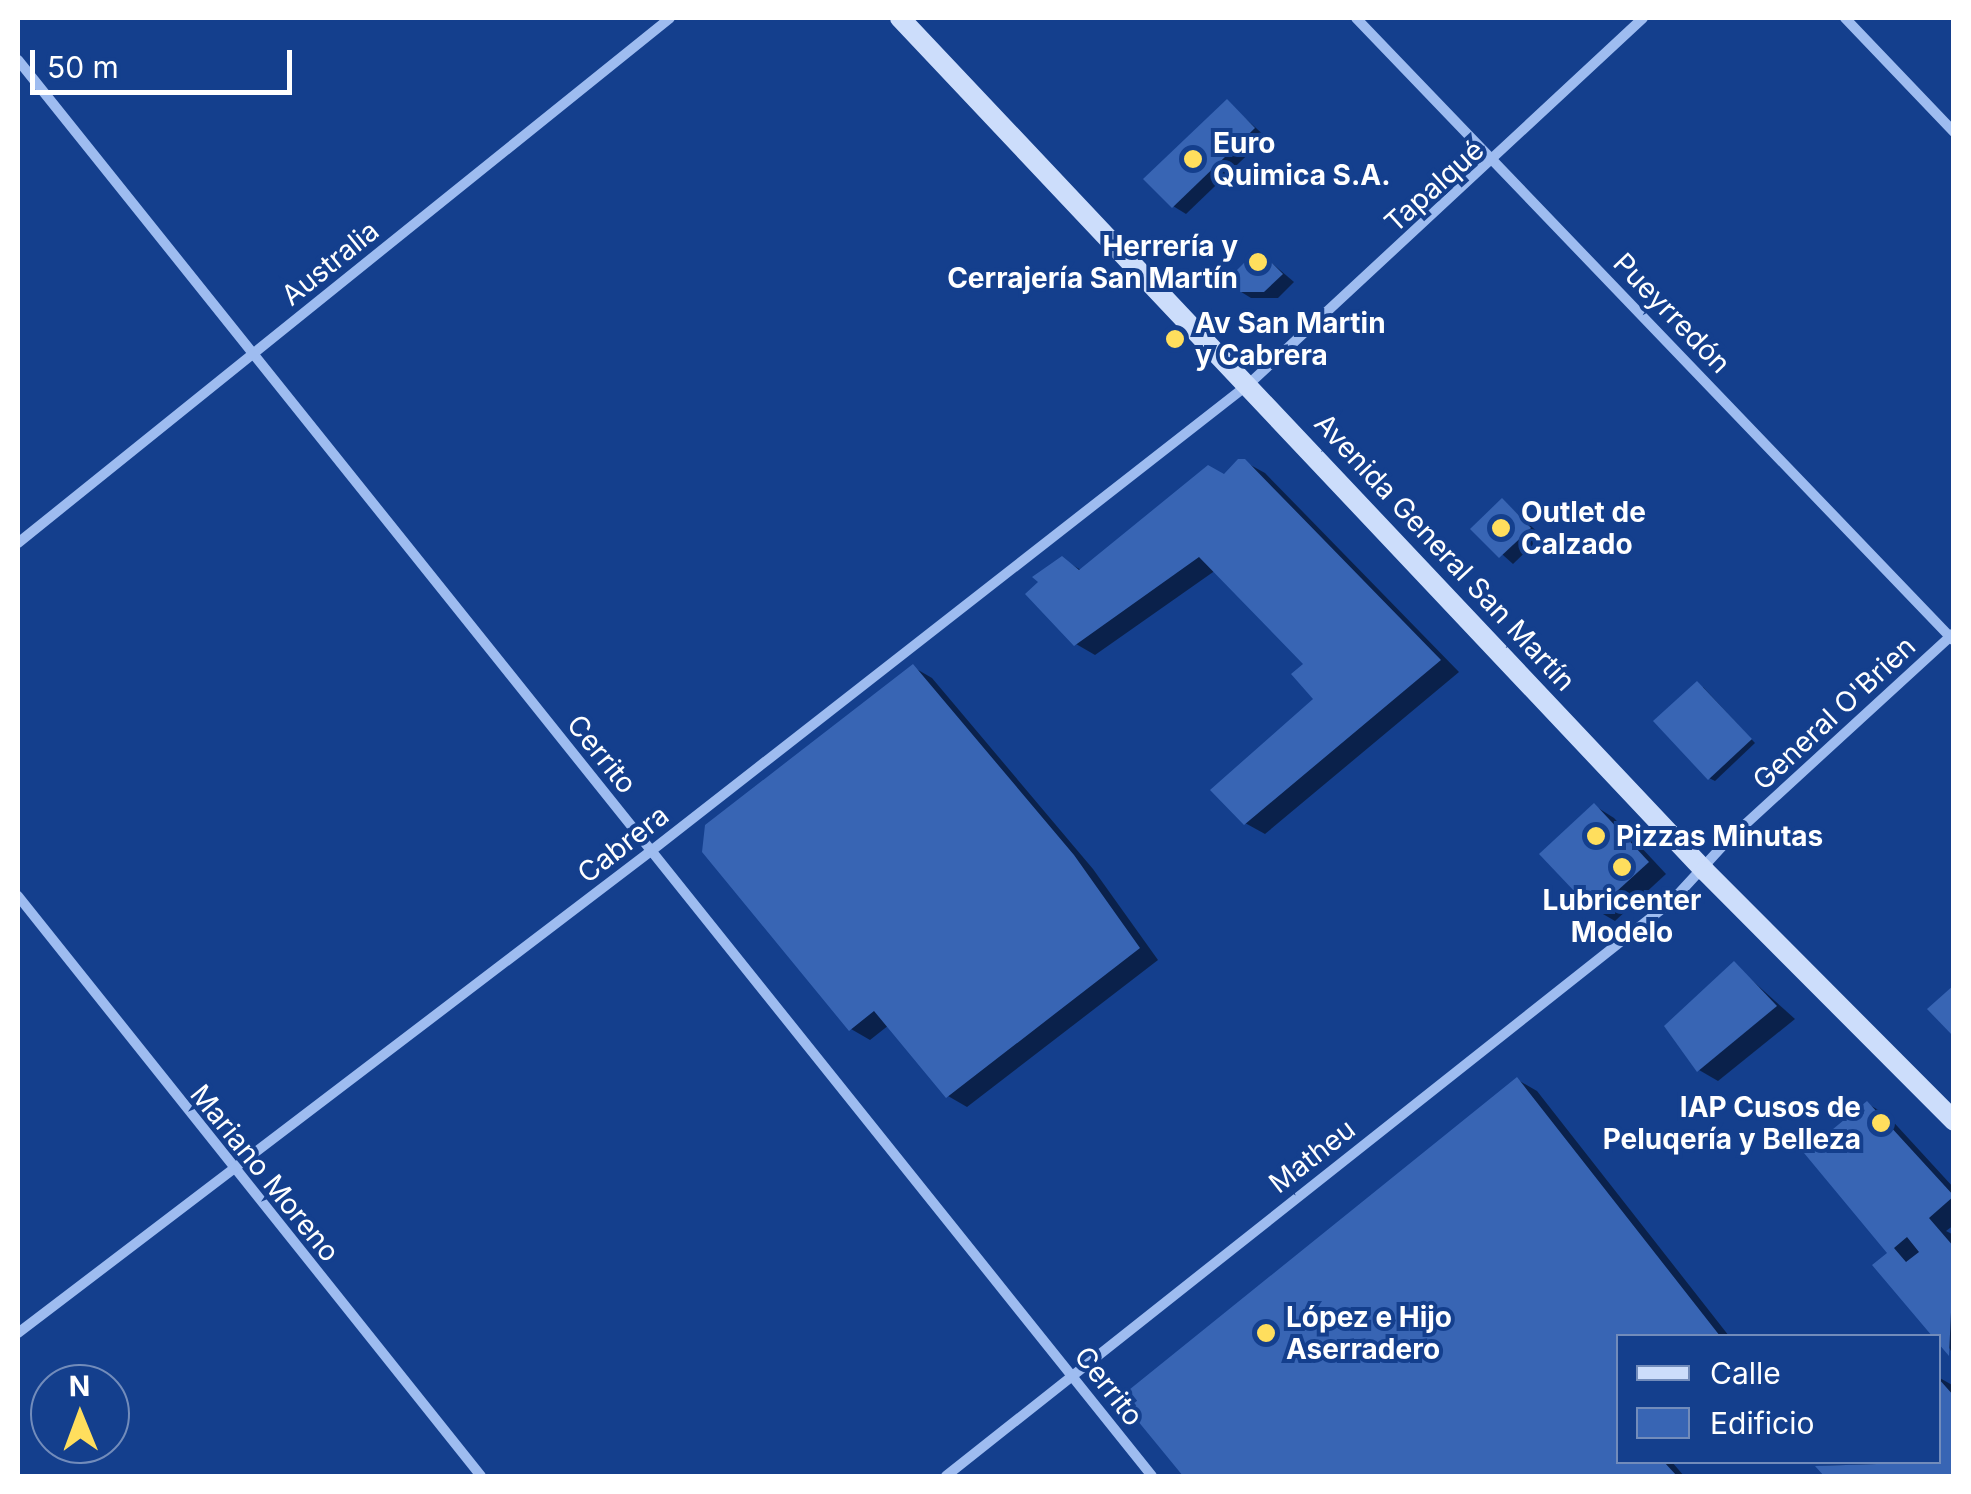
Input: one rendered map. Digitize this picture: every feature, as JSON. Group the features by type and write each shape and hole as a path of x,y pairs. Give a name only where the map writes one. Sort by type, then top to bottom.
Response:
{"main road":[{"name":"Avenida General San Martín","path":"900,18 1250,382 1705,870 1954,1120"}],"street":[{"name":"Australia","path":"18,543 670,18"},
{"name":"Pueyrredón","path":"1356,18 1952,637"},
{"name":"Tapalqué","path":"1250,382 1495,161 1643,18"},
{"path":"1845,18 1954,132"},
{"name":"Cerrito","path":"18,60 1152,1476"},
{"name":"Cabrera","path":"18,1333 234,1172 1250,382"},
{"name":"General O'Brien","path":"1705,870 1726,842 1952,637"},
{"name":"Matheu","path":"946,1476 1705,870"},
{"name":"Mariano Moreno","path":"18,896 234,1172 480,1476"}],"building":[{"name":"Euro Quimica S.A.","path":"1227,99 1255,128 1172,208 1143,179"},
{"name":"Herrería y Cerrajería San Martín","path":"1258,249 1283,274 1264,292 1236,292 1226,281"},
{"path":"1238,459 1245,459 1441,660 1244,825 1210,790 1313,699 1291,674 1303,664 1199,557 1074,646 1025,594 1038,582 1032,577 1062,556 1079,570 1208,465 1224,474"},
{"name":"Outlet de Calzado","path":"1502,498 1531,528 1499,558 1470,529"},
{"path":"913,664 1074,855 1140,948 946,1098 874,1011 849,1031 702,852 705,825"},
{"path":"1697,681 1752,739 1708,780 1653,721"},
{"path":"1594,803 1649,862 1594,912 1539,854"},
{"path":"1734,961 1777,1006 1697,1072 1664,1026"},
{"path":"1954,985 1954,1037 1927,1009"},
{"path":"1517,1077 1718,1334 1616,1334 1616,1464 1666,1464 1677,1476 1183,1476 1119,1398"},
{"path":"1867,1101 1954,1196 1929,1218 1954,1247 1949,1356 1941,1347 1941,1334 1930,1334 1872,1265 1887,1253 1804,1153","holes":["1907,1237 1919,1252 1906,1262 1894,1248"]},
{"path":"1941,1381 1954,1396 1954,1476 1824,1476 1815,1466 1941,1464"}],"place":[{"name":"Euro Quimica S.A.","path":"1193,159"},
{"name":"Herrería y Cerrajería San Martín","path":"1258,262"},
{"name":"Av San Martin y Cabrera","path":"1175,339"},
{"name":"Outlet de Calzado","path":"1501,528"},
{"name":"Pizzas Minutas","path":"1596,836"},
{"name":"Lubricenter Modelo","path":"1622,867"},
{"name":"IAP Cusos de Peluqería y Belleza","path":"1881,1123"},
{"name":"López e Hijo Aserradero","path":"1266,1333"}]}
